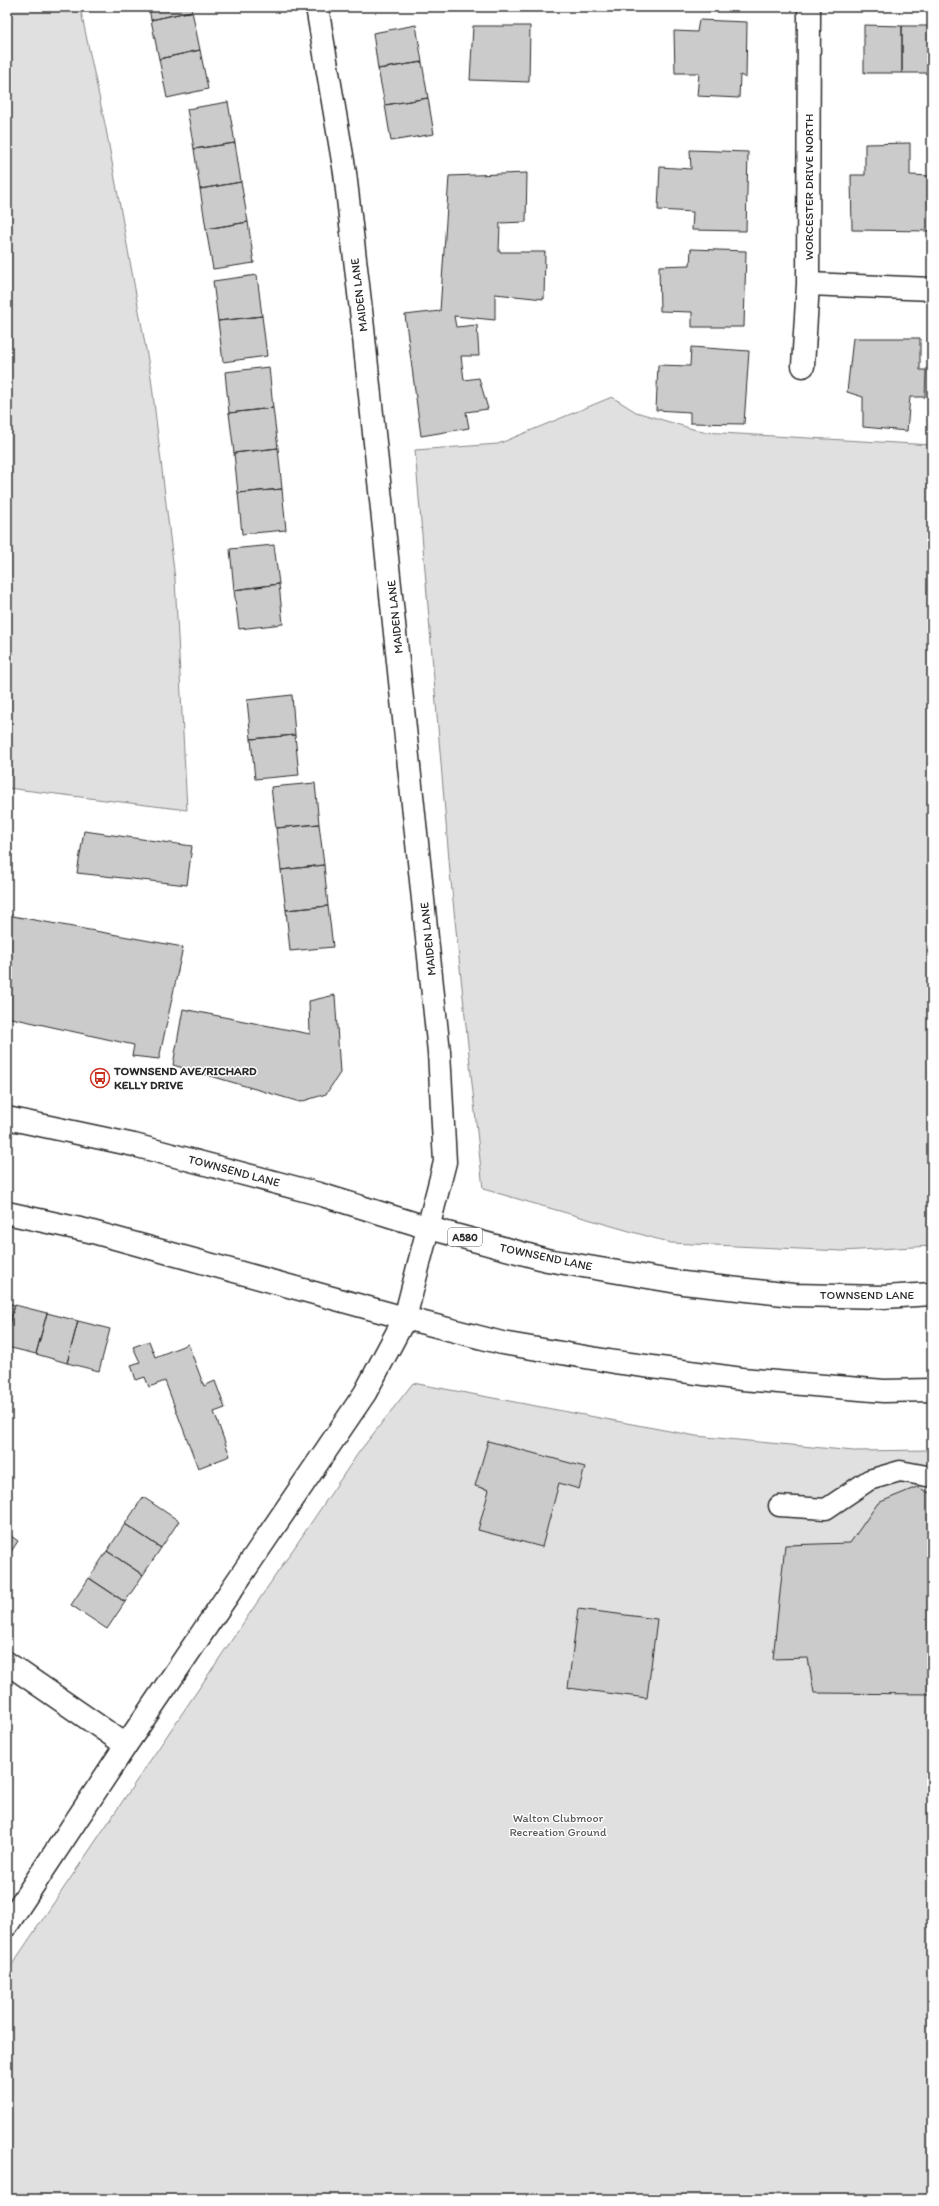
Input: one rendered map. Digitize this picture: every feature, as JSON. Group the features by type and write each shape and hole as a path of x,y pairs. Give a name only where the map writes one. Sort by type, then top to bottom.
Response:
{"street":[{"name":"MAIDEN LANE","path":"7,1925 126,1745 365,1393 405,1318 445,1162 440,1052 356,265 345,173 317,7"},
{"name":"WORCESTER DRIVE NORTH","path":"803,366 808,284 809,7"},
{"path":"808,284 932,289"},
{"name":"TOWNSEND LANE","path":"7,1118 142,1147 319,1194 429,1228 547,1260 683,1283 793,1295 884,1297 932,1294"},
{"path":"7,1213 89,1231 405,1318 502,1343 623,1364 742,1380 884,1391 932,1390"},
{"path":"7,1663 126,1745"}],"lane":[{"path":"779,1506 826,1510 868,1480 900,1471 932,1477"}],"green space":[{"path":"7,7 80,7 106,129 151,377 175,579 187,810 7,788"},
{"path":"612,397 636,412 703,432 932,445 932,1246 842,1251 671,1243 483,1189 450,872 415,450 498,444"},
{"name":"Walton Clubmoor Recreation Ground","path":"413,1383 696,1436 854,1451 932,1450 932,2199 7,2199 7,1972 359,1452"}],"building":[{"path":"149,7 191,7 192,11 151,20"},
{"path":"192,11 200,50 159,59 151,20"},
{"path":"699,20 747,22 746,78 740,75 739,98 697,96 699,73 675,73 674,31 697,32"},
{"path":"416,25 422,62 378,69 373,33"},
{"path":"864,25 902,26 902,73 864,73"},
{"path":"473,26 530,26 529,82 470,80"},
{"path":"902,26 932,26 932,73 902,73"},
{"path":"200,50 208,89 167,98 159,59"},
{"path":"422,62 428,98 385,105 378,69"},
{"path":"428,98 434,134 391,141 385,105"},
{"path":"228,102 235,143 194,149 187,109"},
{"path":"235,143 241,182 200,189 194,149"},
{"path":"910,143 910,175 932,176 932,231 852,230 851,175 865,175 865,144"},
{"path":"690,150 748,152 746,231 692,230 693,212 658,210 660,167 691,169"},
{"path":"527,173 526,222 500,223 499,252 545,252 544,299 495,294 495,320 454,316 456,327 477,325 479,356 461,356 464,380 479,378 488,409 466,412 469,428 421,436 405,315 440,311 449,176"},
{"path":"241,182 248,222 206,229 200,189"},
{"path":"248,222 254,263 213,269 206,229"},
{"path":"691,249 746,251 744,327 692,327 692,312 660,311 659,266 690,265"},
{"path":"257,275 262,316 218,321 213,281"},
{"path":"262,316 267,356 223,362 218,321"},
{"path":"853,338 920,338 920,370 926,370 925,397 910,397 907,431 863,427 863,397 847,392"},
{"path":"691,347 749,351 744,424 690,423 690,412 656,410 658,365 690,366"},
{"path":"269,367 273,408 229,413 225,372"},
{"path":"273,408 278,448 234,453 229,413"},
{"path":"278,448 282,489 238,493 234,453"},
{"path":"282,489 286,530 242,534 238,493"},
{"path":"274,545 279,584 234,590 230,549"},
{"path":"279,584 283,624 239,629 234,590"},
{"path":"292,695 295,735 251,739 247,700"},
{"path":"295,735 299,775 255,779 251,739"},
{"path":"315,783 319,824 276,828 271,787"},
{"path":"319,824 324,865 281,870 276,828"},
{"path":"84,831 192,846 187,885 77,873"},
{"path":"324,865 328,906 286,910 281,870"},
{"path":"328,906 333,947 290,951 286,910"},
{"path":"7,915 183,947 159,1059 132,1056 134,1045 7,1017"},
{"path":"335,995 340,1073 326,1094 300,1102 173,1065 183,1009 310,1034 309,1001"},
{"path":"7,1303 15,1305 7,1334"},
{"path":"15,1305 47,1313 36,1354 7,1347 7,1334"},
{"path":"47,1313 78,1321 67,1363 36,1354"},
{"path":"78,1321 110,1329 99,1371 67,1363"},
{"path":"149,1341 155,1357 188,1344 204,1386 215,1381 225,1408 214,1412 230,1456 198,1468 165,1381 149,1387 145,1377 136,1380 131,1365 140,1362 133,1347"},
{"path":"488,1441 585,1467 579,1489 559,1483 542,1547 478,1530 489,1490 475,1486"},
{"path":"917,1487 932,1494 932,1694 814,1693 808,1658 773,1659 785,1545 850,1543 878,1503"},
{"path":"143,1497 179,1521 161,1548 125,1524"},
{"path":"125,1524 161,1548 143,1575 107,1551"},
{"path":"7,1533 18,1541 7,1558"},
{"path":"107,1551 143,1575 125,1602 89,1578"},
{"path":"89,1578 125,1602 107,1629 71,1605"},
{"path":"578,1609 657,1619 647,1698 568,1688"}],"place":[{"name":"TOWNSEND AVE/RICHARD KELLY DRIVE","path":"100,1078"}]}
